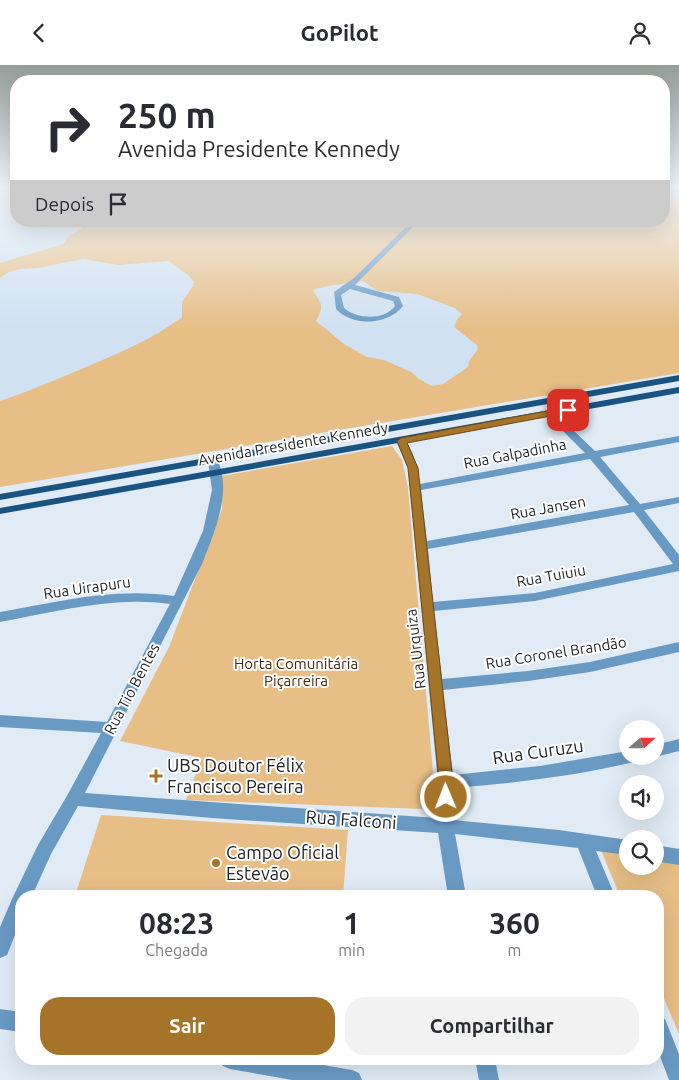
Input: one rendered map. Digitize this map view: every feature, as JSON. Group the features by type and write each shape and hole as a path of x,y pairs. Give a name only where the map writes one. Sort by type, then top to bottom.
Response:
{"main road":[{"name":"Avenida Presidente Kennedy","path":"0,511 214,467 679,378"},
{"name":"Avenida Presidente Kennedy","path":"0,497 401,441 679,390"}],"street":[{"path":"350,285 355,289 396,299 399,301 398,309 378,318 358,318 342,312 336,294 350,285 402,234"},
{"path":"550,413 593,455 637,507 679,563"},
{"name":"Rua Galpadinha","path":"415,488 679,439"},
{"name":"Rua Urquiza","path":"401,441 413,468 446,782 445,827 456,890"},
{"name":"Rua Tio Bentes","path":"26,890 44,850 74,799 178,601 209,531 218,490 214,467"},
{"name":"Rua Jansen","path":"422,546 679,500"},
{"name":"Rua Tuiuiu","path":"427,607 536,597 679,567"},
{"name":"Rua Uirapuru","path":"0,617 129,598 164,598 178,601"},
{"name":"Rua Coronel Brandão","path":"436,685 528,677 590,667 679,647"},
{"path":"0,721 111,728"},
{"path":"664,749 679,745"},
{"name":"Rua Curuzu","path":"446,782 526,776 619,760"},
{"name":"Rua Falconi","path":"74,799 159,808 445,827 584,841 619,847"},
{"path":"584,841 604,890"},
{"path":"664,854 679,857"},
{"name":"Rua Tio Bentes","path":"0,949 15,914"},
{"path":"0,1019 15,1021"},
{"path":"664,1041 679,1080"},
{"path":"265,1065 352,1080"},
{"path":"486,1065 488,1080"}],"shaded area":[{"path":"0,234 679,234 679,373 0,487"}],"green space":[{"path":"72,234 679,234 679,373 0,487 0,401 106,359 158,333 182,317 182,302 193,286 194,282 189,276 169,261 118,265 83,259 38,268 20,269 9,272 0,278 0,263 63,244","holes":["363,281 378,291 417,294 455,308 462,314 457,319 454,327 477,345 478,349 469,361 468,367 443,384 432,386 411,372 384,360 367,357 344,344 316,321 321,305 313,290 327,286"]},
{"name":"Horta Comunitária Piçarreira","path":"392,446 402,460 408,488 433,772 422,809 186,800 202,758 120,741 169,647 222,509 222,476"},
{"name":"Campo Oficial Estevão","path":"101,815 348,830 343,890 77,890"},
{"path":"601,850 619,853 619,875 664,875 664,861 679,864 679,1034 664,998 664,890 618,890"}],"place":[{"name":"UBS Doutor Félix Francisco Pereira","path":"156,776"},
{"name":"Campo Oficial Estevão","path":"216,863"}],"route":[{"path":"446,797 413,468 401,441 568,410"}]}
